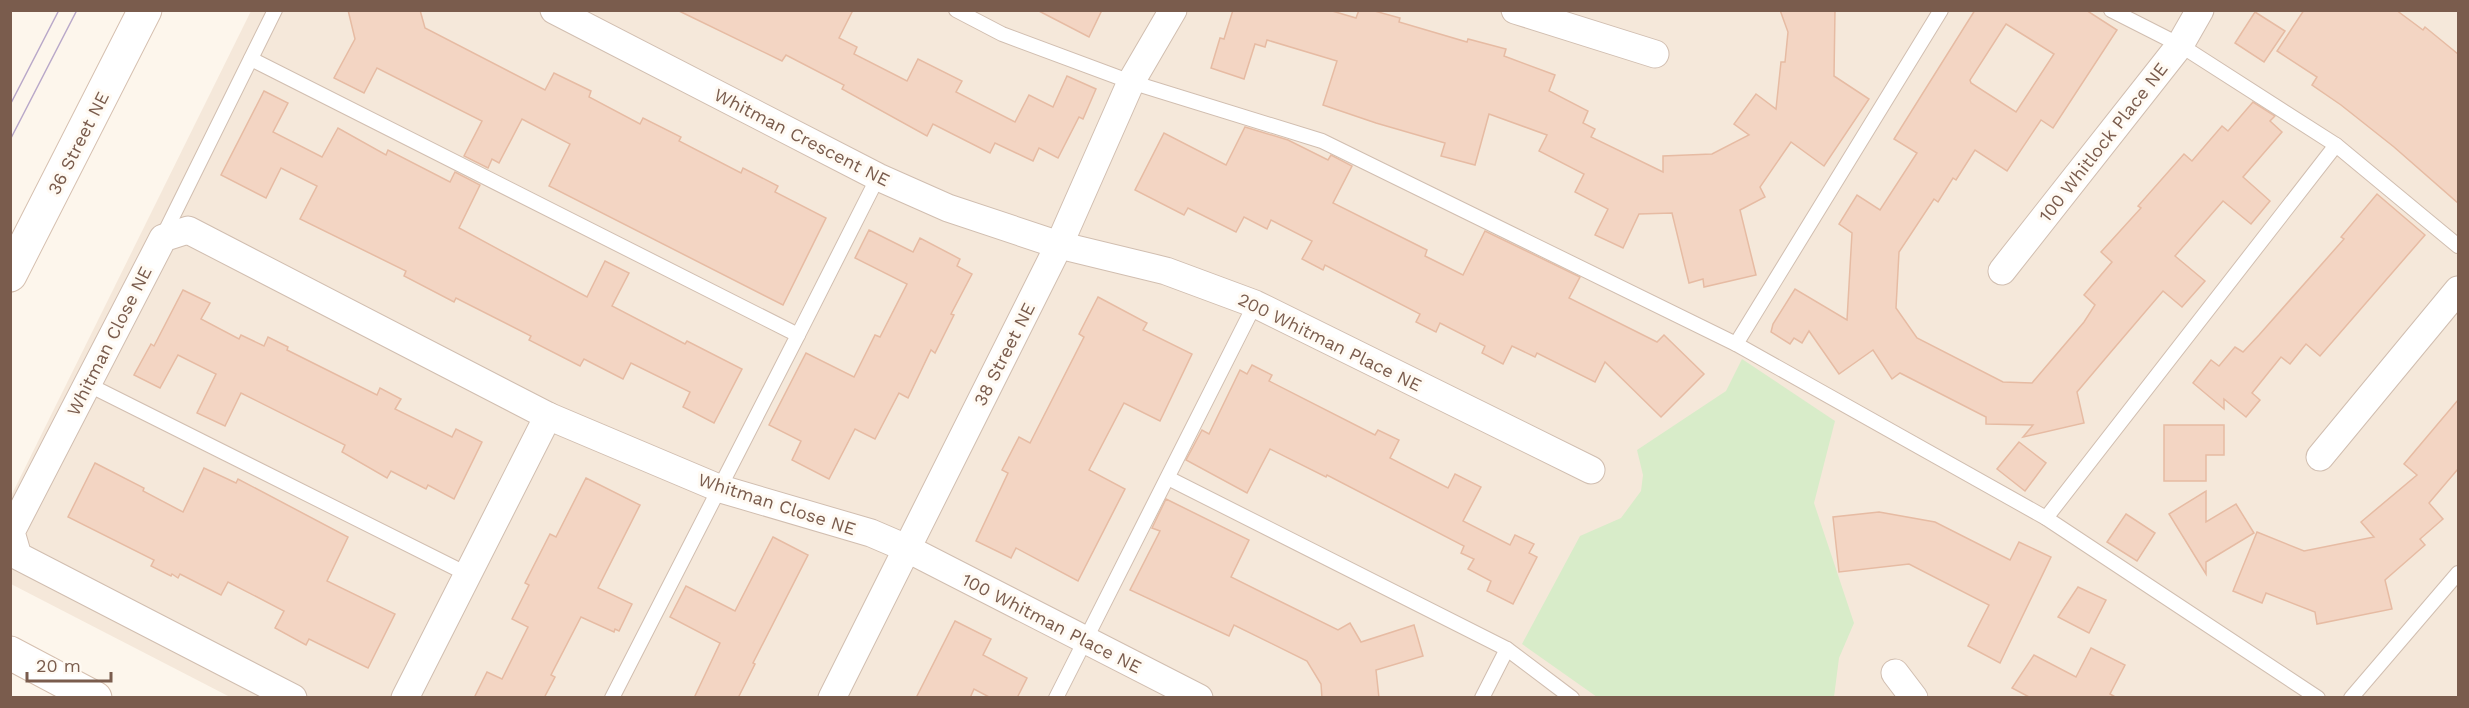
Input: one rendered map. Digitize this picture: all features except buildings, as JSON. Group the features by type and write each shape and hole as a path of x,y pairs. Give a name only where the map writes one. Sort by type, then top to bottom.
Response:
{"main road":[{"name":"36 Street NE","path":"10,275 145,10"},
{"path":"13,653 95,698"}],"street":[{"name":"Whitman Crescent NE","path":"554,10 878,177 948,208 1059,245"},
{"name":"38 Street NE","path":"832,698 1059,245 1131,82 1173,10"},
{"path":"1515,10 1655,54"},
{"name":"100 Whitlock Place NE","path":"2002,271 2180,45 2200,10"},
{"name":"Whitman Close NE","path":"293,698 18,556 11,532 163,238 188,230 549,416 721,489 871,533 906,548"},
{"name":"200 Whitman Place NE","path":"1059,245 1166,271 1255,304 1590,470"},
{"path":"2320,457 2458,290"},
{"path":"405,698 549,416"},
{"name":"100 Whitman Place NE","path":"906,548 1086,638 1199,698"},
{"path":"1894,673 1914,698"}],"lane":[{"path":"163,238 275,10"},
{"path":"956,10 1002,33 1131,82 1322,141 1736,344 2046,518 2318,698"},
{"path":"1736,344 1941,10"},
{"path":"2111,10 2180,45 2336,145 2458,246"},
{"path":"251,59 798,335"},
{"path":"2046,518 2336,145"},
{"path":"612,698 721,489 878,177"},
{"path":"1056,698 1255,304"},
{"path":"87,384 469,575"},
{"path":"1168,478 1507,649 1572,698"},
{"path":"2351,698 2458,573"},
{"path":"1482,698 1507,649"}],"shaded area":[{"path":"251,11 2458,11 2458,697 230,697 11,584 10,498"}],"green space":[{"path":"1742,359 1835,421 1814,503 1854,623 1839,658 1834,697 1597,697 1522,644 1580,536 1621,518 1641,491 1643,475 1637,450 1726,391"}],"tram line":[{"path":"10,105 59,10"},
{"path":"10,140 77,10"}]}
